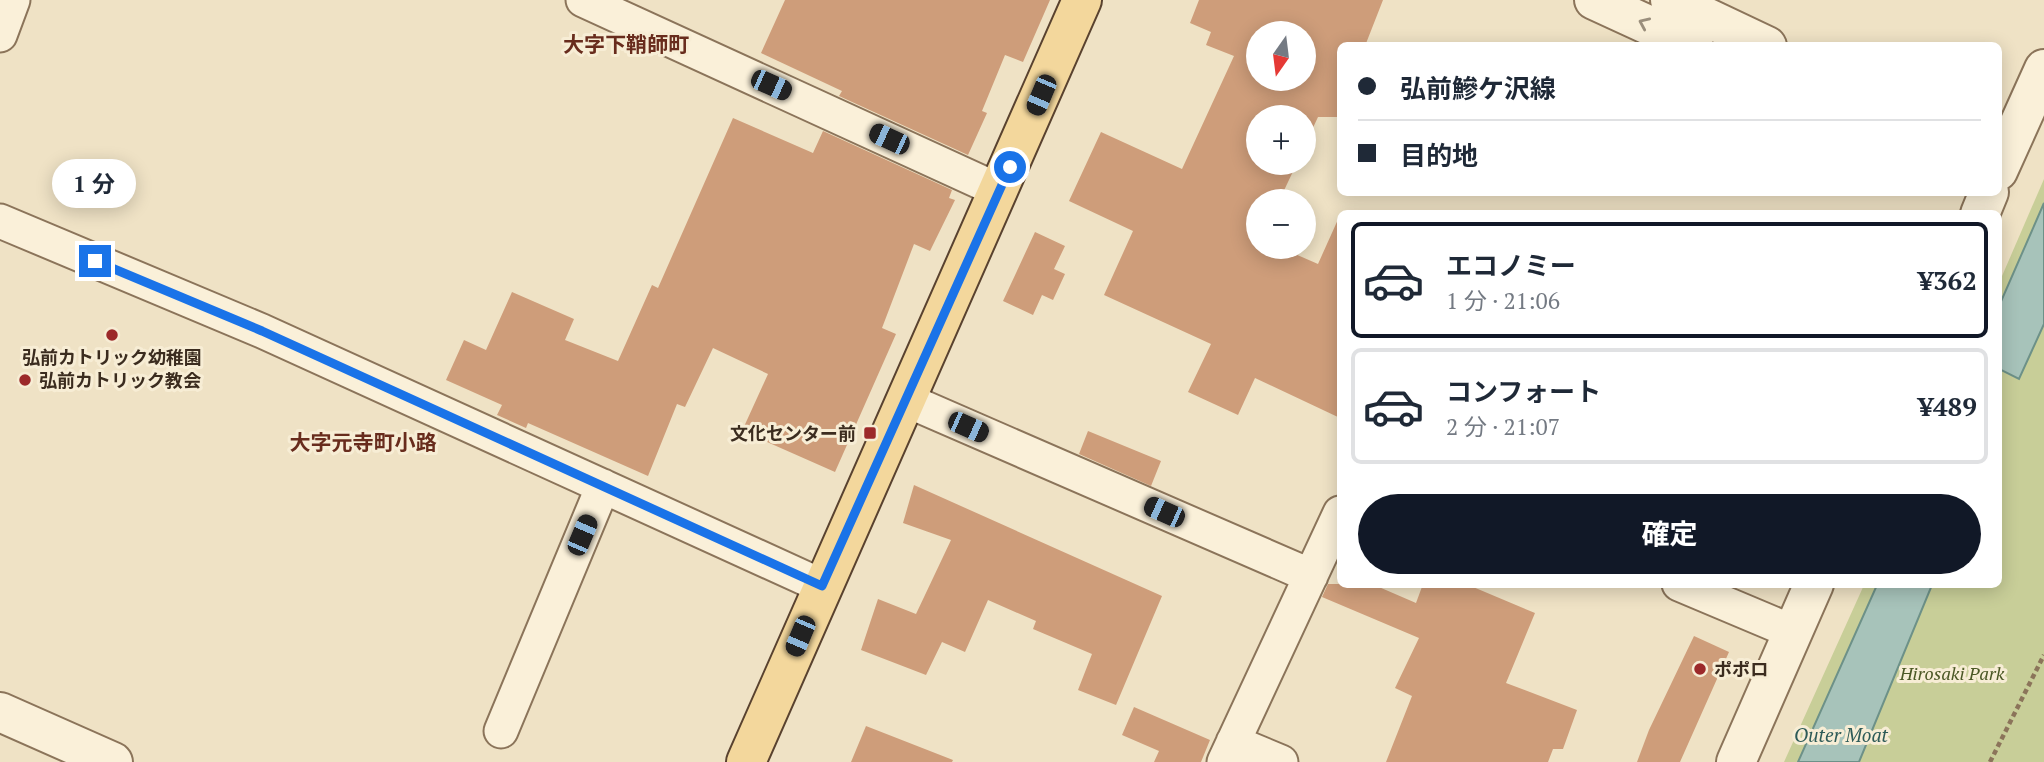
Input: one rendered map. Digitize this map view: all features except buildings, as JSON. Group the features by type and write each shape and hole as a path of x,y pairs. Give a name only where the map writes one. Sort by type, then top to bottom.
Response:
{"main road":[{"path":"746,762 1082,0"}],"street":[{"path":"0,35 13,0"},
{"path":"583,0 1000,191"},
{"path":"1594,0 1685,42"},
{"path":"1670,0 1759,42"},
{"path":"2002,159 2044,69"},
{"path":"0,221 262,331 822,586"},
{"path":"904,399 1311,576"},
{"path":"501,731 603,486"},
{"path":"1281,762 1229,752 1337,520"},
{"path":"1688,588 1793,632"},
{"path":"1736,762 1812,588"},
{"path":"0,712 113,762"}],"path":[{"path":"1990,762 2044,655"}],"green space":[{"name":"Hirosaki Park","path":"2044,179 2044,762 1784,762 1863,588 2002,588 2002,276"}],"water":[{"path":"2044,203 2044,324 2019,379 2002,370 2002,299"},
{"name":"Outer Moat","path":"1876,588 1931,588 1859,762 1798,762"}],"place":[{"name":"弘前カトリック幼稚園","path":"112,335"},
{"name":"弘前カトリック教会","path":"25,380"},
{"name":"文化センター前","path":"870,433"},
{"name":"ポポロ","path":"1700,669"}],"district":[{"name":"大字下鞘師町","path":"626,44"},
{"name":"大字元寺町小路","path":"363,442"}],"route":[{"path":"95,261 262,331 822,586 1010,167"}]}
